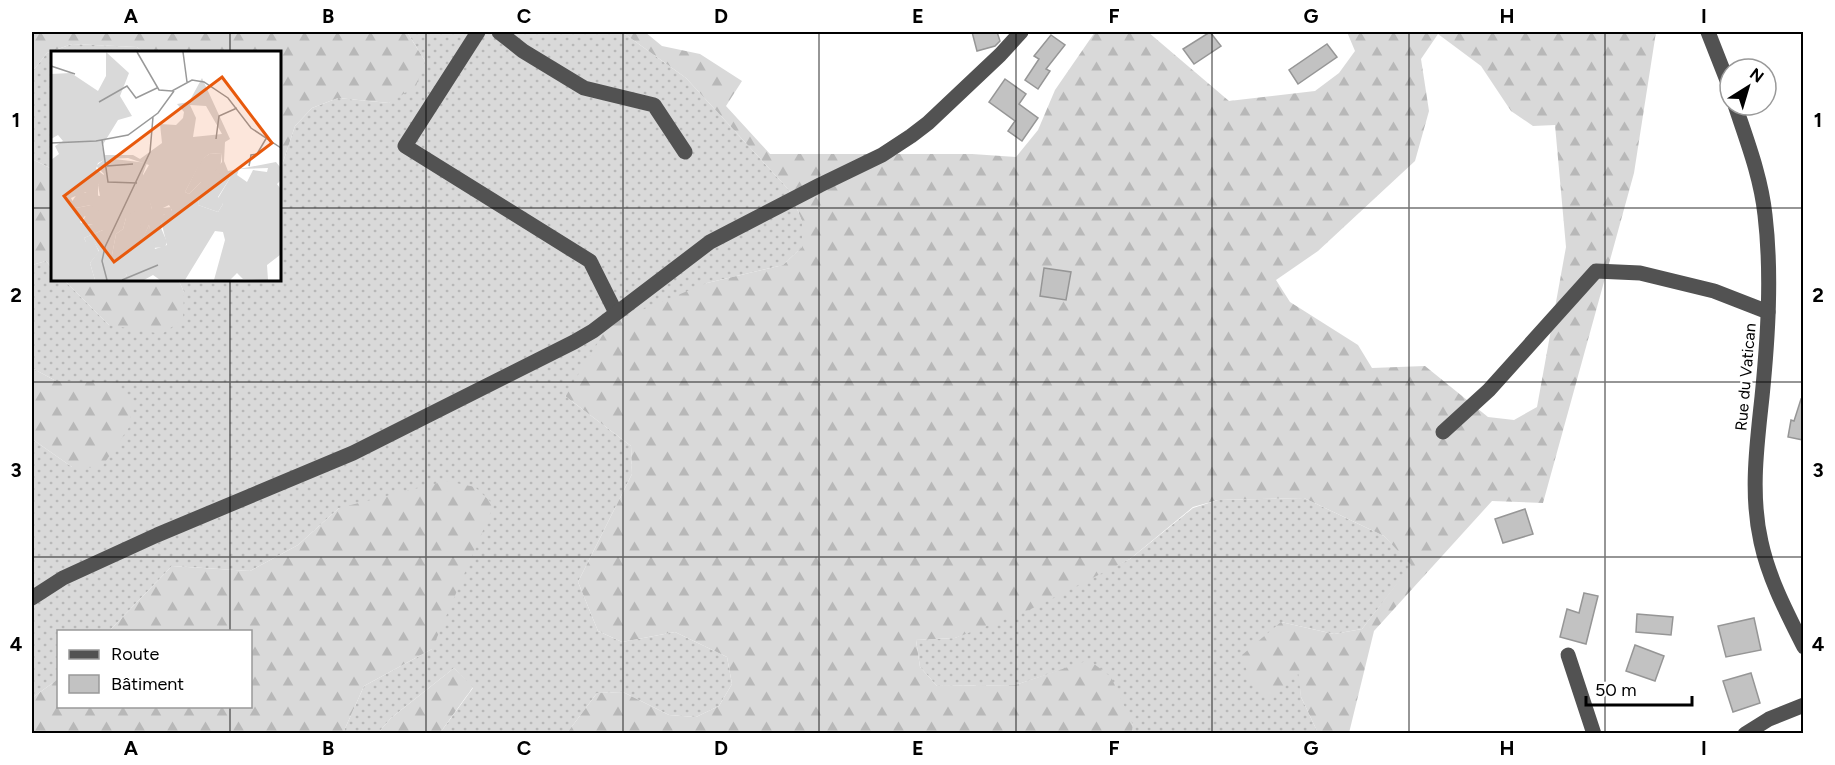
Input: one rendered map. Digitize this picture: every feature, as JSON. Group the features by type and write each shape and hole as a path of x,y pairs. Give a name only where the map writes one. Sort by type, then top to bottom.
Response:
{"street":[{"path":"478,32 405,146 590,261 616,313"},
{"path":"499,32 523,51 584,88 654,105 685,152"},
{"path":"32,598 63,578 157,535 370,446 574,342 593,331 710,242 882,155 911,136 928,123 1000,55 1021,32"},
{"path":"1708,32 1718,57"},
{"name":"Rue du Vatican","path":"1739,117 1761,186 1766,216 1769,293 1758,432 1756,513 1761,542 1772,577 1803,647"},
{"path":"1443,432 1489,390 1596,271 1640,273 1714,291 1768,312"},
{"path":"1568,655 1594,734"},
{"path":"1745,734 1769,719 1803,705"}],"green space":[{"path":"32,32 407,32 425,61 416,86 389,103 338,98 312,108 295,126 280,171 280,51 142,51 137,47 72,44 47,53 32,72"},
{"path":"407,32 622,32 686,78 789,190 802,221 802,247 783,265 707,283 565,396 631,446 632,474 578,582 598,631 622,642 675,632 727,657 732,684 719,706 696,717 669,715 623,692 597,693 567,733 440,733 473,688 454,668 391,718 378,733 343,733 364,686 432,649 339,508 298,545 250,571 172,566 110,630 57,630 57,680 32,698 32,439 72,467 113,383 56,381 32,368 32,265 46,261 51,267 51,280 64,280 109,325 184,292 178,280 280,280 280,171 295,126 312,108 338,98 389,103 425,61"},
{"path":"622,32 645,32 662,46 700,54 742,81 726,106 770,154 972,154 1016,157 1038,130 1055,90 1095,32 1148,32 1229,101 1315,91 1339,73 1355,51 1347,32 1656,32 1634,173 1543,503 1492,501 1374,631 1349,733 1318,733 1301,697 1298,671 1272,699 1250,681 1242,655 1281,622 1334,634 1362,629 1411,565 1384,536 1304,498 1218,500 1193,507 1130,559 1029,610 955,638 916,640 920,667 937,686 1015,685 1089,660 1111,677 1133,725 1132,733 567,733 597,693 623,692 669,715 696,717 719,706 732,684 727,657 675,632 622,642 598,631 578,582 632,474 631,446 565,396 610,323 707,283 783,265 802,247 802,221 789,190 686,78","holes":["1438,34 1481,66 1511,111 1533,126 1555,125 1566,247 1537,407 1514,420 1488,417 1425,366 1372,368 1358,345 1290,302 1276,280 1318,251 1415,161 1429,111 1421,59"]},
{"path":"72,44 137,47 142,51 53,51"},
{"path":"51,52 51,168 32,159 32,72 47,53"},
{"path":"32,159 51,168 51,267 46,261 32,265"},
{"path":"64,280 178,280 184,292 183,319 162,334 109,325"},
{"path":"32,368 56,381 113,383 132,399 130,426 101,468 72,467 32,439"},
{"path":"446,481 475,487 494,505 432,649 364,686 343,733 32,733 32,698 57,680 57,708 252,708 252,630 110,630 172,566 250,571 298,545 339,508"},
{"path":"1304,498 1384,536 1412,565 1362,629 1334,634 1281,622 1299,670 1301,697 1318,733 1132,733 1133,725 1089,661 1015,685 937,686 920,667 916,640 955,638 1130,559 1193,508 1218,500"},
{"path":"454,668 473,687 440,733 378,733 391,718"}],"building":[{"path":"972,32 997,32 1000,41 995,46 977,51"},
{"path":"1210,32 1221,46 1194,64 1183,49"},
{"path":"1051,35 1065,45 1046,69 1050,71 1038,89 1025,80 1039,59 1034,56"},
{"path":"1327,44 1337,57 1298,84 1289,70"},
{"path":"1005,79 1026,94 1019,104 1038,118 1022,141 1008,131 1015,121 989,102"},
{"path":"1044,268 1071,272 1066,300 1040,296"},
{"path":"1801,399 1803,400 1803,440 1788,437 1791,420 1794,421"},
{"path":"1525,509 1533,534 1503,543 1495,519"},
{"path":"1584,593 1598,596 1586,644 1560,637 1567,609 1579,613"},
{"path":"1637,614 1673,617 1671,635 1636,632"},
{"path":"1754,618 1761,650 1726,657 1718,626"},
{"path":"1635,645 1664,656 1655,681 1626,671"},
{"path":"1751,673 1760,703 1733,712 1723,681"}]}
